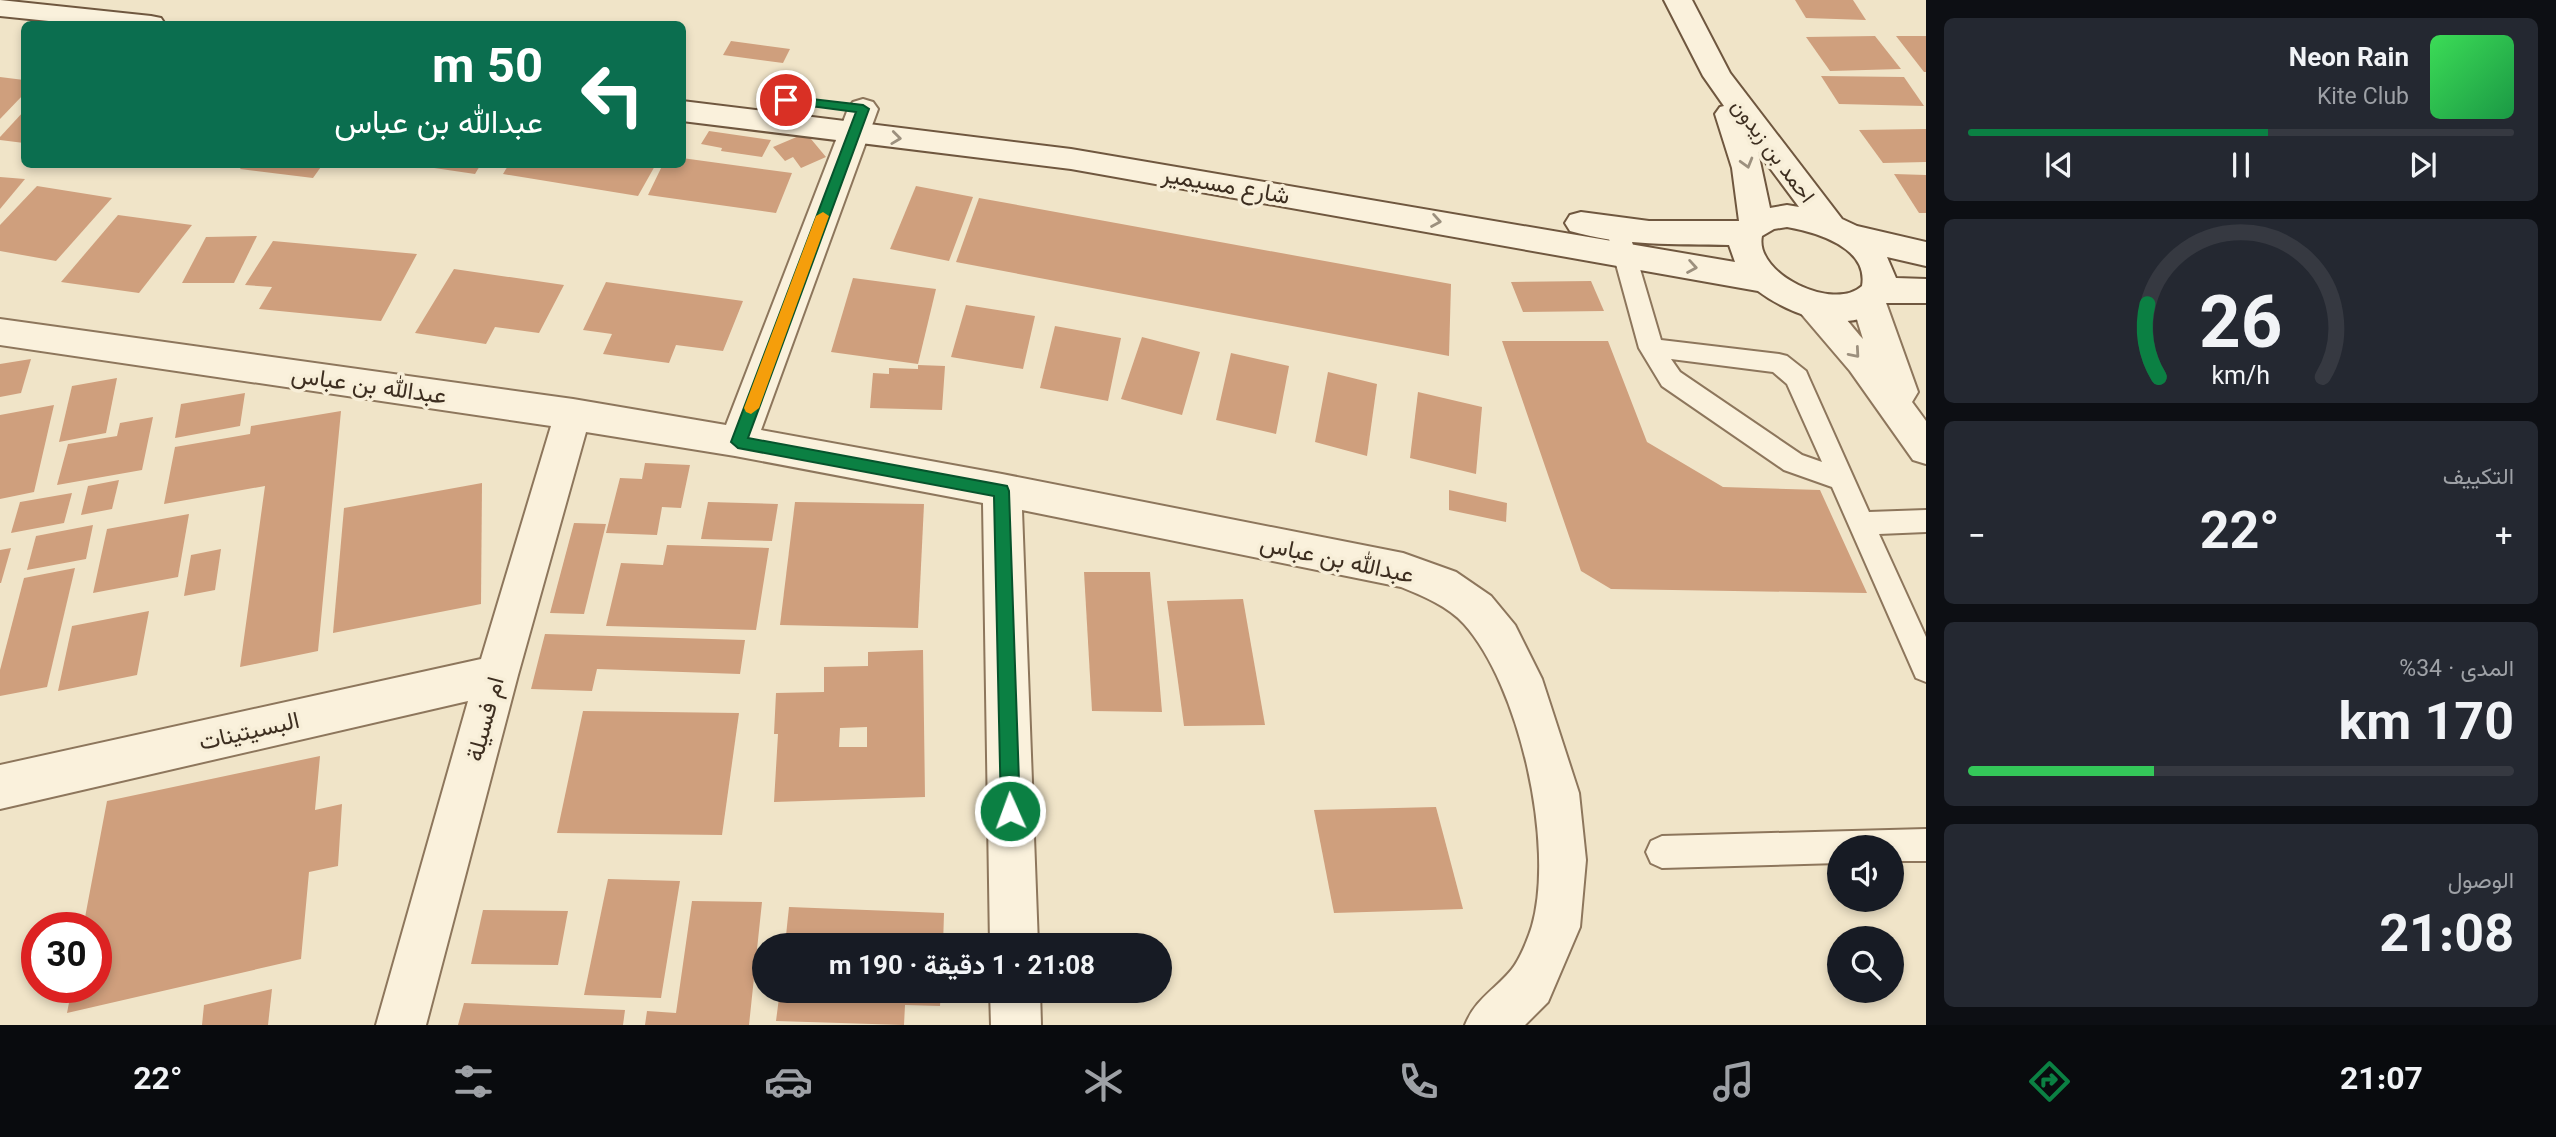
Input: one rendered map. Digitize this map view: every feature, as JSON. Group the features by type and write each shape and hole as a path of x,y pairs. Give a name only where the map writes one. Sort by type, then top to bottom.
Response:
{"street":[{"name":"احمد بن زيدون","path":"1678,0 1717,76 1748,166 1755,202 1751,229"},
{"path":"0,8 123,21"},
{"name":"احمد بن زيدون","path":"1717,76 1840,231"},
{"name":"شارع مسيمير","path":"686,88 859,121"},
{"name":"شارع مسيمير","path":"686,111 859,121 1077,140 1621,242 1766,280"},
{"path":"738,442 859,121"},
{"path":"1926,254 1787,216 1769,218 1751,229 1745,248 1752,264 1766,280 1809,303 1831,307 1852,306 1873,295 1926,291"},
{"name":"شارع مسيمير","path":"1621,242 1751,229"},
{"path":"1840,231 1876,263 1880,277 1873,295 1886,358 1922,443"},
{"path":"1809,303 1862,361 1922,443"},
{"name":"عبدالله بن عباس","path":"0,332 573,414 738,442 1402,570 1443,585 1477,608 1500,638 1521,679 1557,793 1563,860 1556,927 1531,985 1490,1025"},
{"name":"ام فسيلة","path":"401,1025 497,674 573,414"},
{"path":"1002,491 1014,933"},
{"name":"البسيتينات","path":"0,787 497,674"},
{"path":"1015,1003 1016,1025"}],"lane":[{"path":"1621,242 1651,348 1671,379 1793,463 1843,480"},
{"path":"1651,348 1779,363 1797,378 1926,669"},
{"path":"1862,523 1926,522"},
{"path":"1904,846 1926,845"},
{"path":"1662,852 1827,847"}],"building":[{"path":"1795,0 1853,0 1866,20 1806,18"},
{"path":"1875,36 1901,69 1830,71 1806,37"},
{"path":"1896,36 1926,36 1926,72 1924,72"},
{"path":"731,41 790,49 783,63 723,55"},
{"path":"1821,76 1904,77 1924,106 1839,104"},
{"path":"0,77 21,80 21,97 0,119"},
{"path":"21,114 21,143 0,140"},
{"path":"1926,129 1926,162 1883,163 1859,130"},
{"path":"709,131 771,140 762,157 721,151 722,148 701,144"},
{"path":"806,133 826,157 801,168 793,157 785,161 773,147"},
{"path":"686,159 792,173 776,213 648,195 661,168 686,168"},
{"path":"241,168 320,168 313,178"},
{"path":"434,168 479,168 475,174"},
{"path":"507,168 654,168 638,196 503,174"},
{"path":"1894,174 1926,175 1926,213 1919,213"},
{"path":"0,177 25,179 0,209"},
{"path":"37,186 112,198 56,261 0,251 0,225"},
{"path":"916,186 973,197 949,261 890,249"},
{"path":"979,198 1451,284 1449,356 956,262"},
{"path":"118,215 192,225 139,293 61,282"},
{"path":"257,236 234,283 182,283 206,237"},
{"path":"273,241 417,254 381,321 259,309 272,287 245,285"},
{"path":"454,269 564,285 539,333 495,327 486,344 415,333"},
{"path":"853,278 936,289 918,364 831,352"},
{"path":"1591,281 1604,311 1523,312 1511,282"},
{"path":"606,282 743,301 723,351 676,345 669,363 603,354 612,334 583,330"},
{"path":"966,305 1035,316 1023,369 951,357"},
{"path":"1055,326 1121,338 1108,401 1040,388"},
{"path":"1142,337 1200,352 1182,415 1121,399"},
{"path":"1502,341 1608,341 1647,442 1723,487 1820,490 1867,593 1611,589 1581,571"},
{"path":"1231,353 1289,366 1276,434 1216,420"},
{"path":"31,359 21,393 0,397 0,364"},
{"path":"918,365 945,366 942,410 870,408 873,373 889,374 889,368 918,369"},
{"path":"1328,372 1377,384 1367,456 1315,442"},
{"path":"117,378 106,433 59,442 72,386"},
{"path":"1418,392 1482,407 1476,474 1410,458"},
{"path":"245,393 240,426 175,438 181,404"},
{"path":"54,405 34,492 0,499 0,415"},
{"path":"341,411 318,651 240,667 265,486 164,504 175,447 250,434 251,426"},
{"path":"153,417 142,470 57,485 68,444 117,436 120,423"},
{"path":"645,463 690,465 681,508 662,507 657,535 606,533 620,478 642,479"},
{"path":"119,480 112,509 81,515 88,486"},
{"path":"482,483 481,604 333,633 344,508"},
{"path":"1449,490 1507,503 1506,522 1449,510"},
{"path":"72,493 64,523 11,533 20,502"},
{"path":"708,502 778,504 772,541 701,539"},
{"path":"795,502 924,504 918,628 780,625"},
{"path":"189,514 178,577 93,593 107,529"},
{"path":"574,523 606,524 584,614 550,613"},
{"path":"93,525 86,559 27,570 36,536"},
{"path":"667,545 769,548 756,630 606,626 621,563 663,565"},
{"path":"11,548 1,583 0,583 0,550"},
{"path":"221,549 215,590 184,596 191,555"},
{"path":"75,568 47,687 0,696 0,670 24,578"},
{"path":"1084,572 1150,572 1162,712 1092,711"},
{"path":"1243,599 1265,725 1184,726 1167,601"},
{"path":"149,611 137,675 58,691 72,626"},
{"path":"545,634 745,640 740,674 597,669 592,691 531,689"},
{"path":"923,650 925,797 774,802 778,734 774,734 776,693 824,692 824,667 868,666 868,652","holes":["867,727 867,747 839,747 840,728"]},
{"path":"583,711 739,713 722,835 557,833"},
{"path":"320,756 315,810 342,804 338,866 309,872 301,959 112,1003 112,912 86,912 107,801"},
{"path":"1436,807 1463,909 1334,913 1314,810"},
{"path":"608,879 680,881 661,998 584,995"},
{"path":"692,901 762,902 759,933 752,933 749,1025 645,1025 647,1011 676,1013"},
{"path":"789,907 944,913 943,933 786,933"},
{"path":"483,910 568,911 558,965 471,964"},
{"path":"272,989 268,1025 202,1025 204,1005"},
{"path":"69,1003 110,1003 67,1013"},
{"path":"464,1003 625,1010 623,1025 458,1025"},
{"path":"778,1003 940,1003 940,1006 905,1005 904,1025 776,1021"}],"slow traffic":[{"path":"751,408 823,216"}],"route":[{"path":"786,100 863,109 738,442 1002,491 1010,811"}]}
